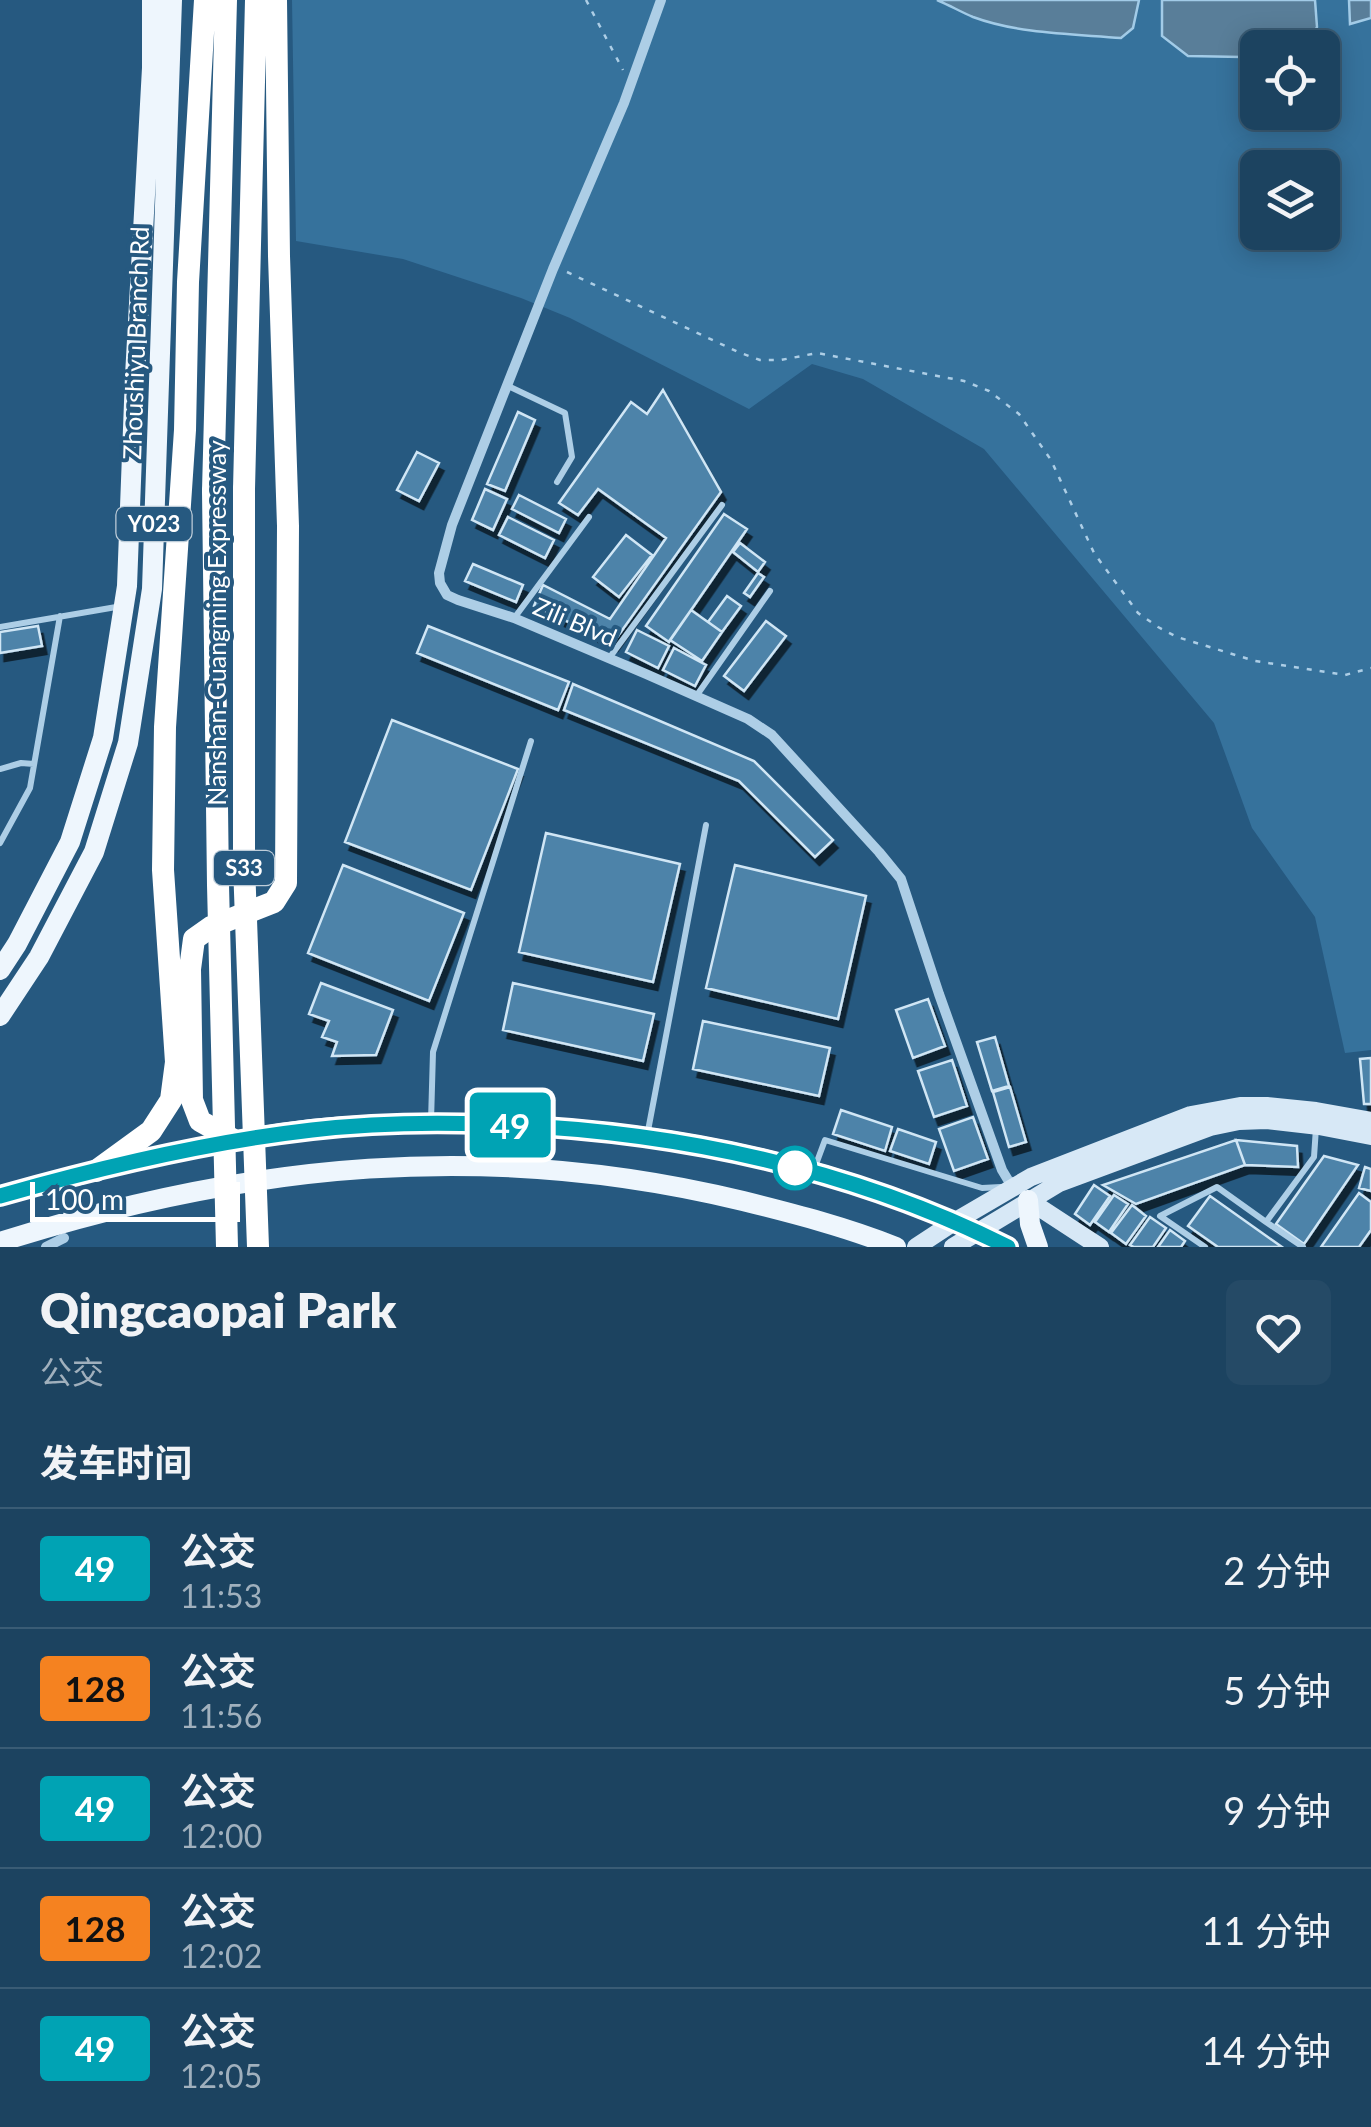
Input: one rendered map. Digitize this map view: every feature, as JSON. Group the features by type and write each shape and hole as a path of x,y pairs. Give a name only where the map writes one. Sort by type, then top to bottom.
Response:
{"highway":[{"path":"96,1171 151,1131 171,1100 176,1062 163,870 165,727 185,430 188,282 205,0"},
{"name":"Nanshan-Guangming Expressway","path":"226,0 213,490 226,1247"},
{"name":"Nanshan-Guangming Expressway","path":"256,0 244,489 244,865 258,1247"},
{"path":"234,1140 200,1122 192,1100 190,969 194,940 211,927 274,902 286,882 288,526 276,0"}],"main road":[{"name":"Zhoushiyu Branch Rd","path":"0,970 70,842 103,738 124,606 152,68 152,0"},
{"name":"Zhoushiyu Branch Rd","path":"0,1016 39,957 94,852 128,743 152,589 172,0"},
{"path":"0,1193 234,1140 334,1128 431,1123 567,1128 699,1145 812,1173 870,1189 1008,1247"},
{"path":"0,1242 97,1213 198,1190 306,1174 435,1165 554,1170 663,1185 807,1217 896,1247"},
{"path":"1022,1193 1038,1247"}],"street":[{"name":"Zili Blvd","path":"661,0 631,84 452,525 439,574 442,590 696,696 748,719 772,735 896,871 997,1159 1008,1180 1022,1193"},
{"path":"953,1247 1050,1169 1168,1122 1240,1106 1292,1107 1371,1122"},
{"path":"916,1247 954,1222 1022,1193 1210,1127 1267,1120 1371,1136"},
{"path":"1022,1193 1100,1247"},
{"path":"46,1247 64,1238"}],"lane":[{"path":"507,386 565,412 572,458 558,482"},
{"path":"609,658 722,504"},
{"path":"514,618 590,517"},
{"path":"696,696 770,591"},
{"path":"0,627 124,606"},
{"path":"0,843 30,788 60,616"},
{"path":"431,1123 433,1052 532,742"},
{"path":"0,769 34,764"},
{"path":"647,1137 706,825"},
{"path":"1266,1222 1314,1156 1316,1125"},
{"path":"812,1173 825,1140 982,1188 1022,1193"},
{"path":"1205,1247 1160,1216 1217,1187 1302,1247"}],"path":[{"path":"586,0 631,84"},
{"path":"562,270 760,360 817,353 964,382 989,391 1019,414 1051,460 1094,553 1138,613 1177,637 1255,661 1345,675 1371,668"}],"shaded area":[{"path":"292,0 937,0 1009,26 1120,38 1137,11 1139,0 1162,0 1162,36 1188,56 1240,57 1240,130 1340,130 1340,30 1316,30 1315,0 1349,0 1351,24 1371,18 1371,1050 1345,1053 1315,917 1252,828 1214,723 984,449 863,379 812,364 749,409 570,318 403,259 296,241"},
{"path":"937,0 1139,0 1133,28 1121,38 1009,27 973,17"},
{"path":"1162,0 1315,0 1315,30 1240,30 1240,57 1188,56 1162,36"},
{"path":"1349,0 1371,0 1371,18 1350,24"}],"building":[{"path":"663,390 721,492 613,643 534,606 543,585 610,619 666,538 598,489 578,515 559,503 631,402 647,414"},
{"path":"518,412 535,420 505,491 487,484"},
{"path":"417,452 439,463 419,501 397,490"},
{"path":"485,489 507,499 493,530 472,520"},
{"path":"519,495 566,519 559,533 512,509"},
{"path":"724,514 747,529 669,642 646,626"},
{"path":"508,517 554,540 545,558 499,535"},
{"path":"626,535 652,555 619,597 593,577"},
{"path":"740,543 765,562 758,572 733,552"},
{"path":"473,564 523,585 516,602 465,581"},
{"path":"758,573 764,577 750,597 744,593"},
{"path":"727,596 741,606 722,632 708,622"},
{"path":"691,610 722,632 702,661 670,640"},
{"path":"766,621 786,636 744,691 724,676"},
{"path":"38,626 42,646 0,653 0,632"},
{"path":"428,626 569,682 558,710 417,653"},
{"path":"637,630 669,646 658,668 626,652"},
{"path":"674,648 706,665 695,686 663,670"},
{"path":"573,684 754,761 833,840 815,857 739,781 564,710"},
{"path":"392,720 518,769 471,890 345,842"},
{"path":"546,833 680,864 653,982 519,952"},
{"path":"343,865 464,913 429,1001 308,953"},
{"path":"735,865 866,896 838,1019 706,988"},
{"path":"321,983 393,1010 376,1055 332,1056 337,1042 322,1037 329,1021 309,1014"},
{"path":"513,983 654,1014 643,1061 503,1030"},
{"path":"928,999 945,1046 913,1058 896,1010"},
{"path":"703,1021 830,1048 819,1096 693,1069"},
{"path":"995,1037 1009,1086 992,1091 977,1042"},
{"path":"1371,1058 1371,1104 1364,1104 1360,1059"},
{"path":"952,1060 967,1106 934,1117 918,1071"},
{"path":"1010,1087 1026,1142 1009,1147 993,1092"},
{"path":"841,1110 892,1127 885,1151 833,1134"},
{"path":"973,1117 988,1159 954,1171 939,1129"},
{"path":"898,1129 936,1142 929,1164 890,1151"},
{"path":"1236,1140 1297,1146 1298,1167 1245,1165"},
{"path":"1236,1140 1245,1165 1136,1204 1103,1185"},
{"path":"1324,1156 1358,1165 1304,1244 1276,1224"},
{"path":"1365,1167 1371,1169 1371,1191 1359,1188"},
{"path":"1094,1185 1110,1196 1090,1225 1075,1214"},
{"path":"1359,1193 1371,1202 1371,1230 1359,1247 1321,1247"},
{"path":"1114,1195 1128,1204 1109,1232 1095,1222"},
{"path":"1210,1196 1282,1247 1218,1247 1188,1226"},
{"path":"1132,1205 1146,1216 1126,1244 1111,1233"},
{"path":"1150,1217 1166,1228 1153,1247 1130,1245"},
{"path":"1170,1230 1185,1241 1181,1247 1158,1247"}],"bus line":[{"name":"49","path":"0,1196 234,1140 373,1124 511,1125 647,1137 769,1160 870,1189 1008,1247"}]}
